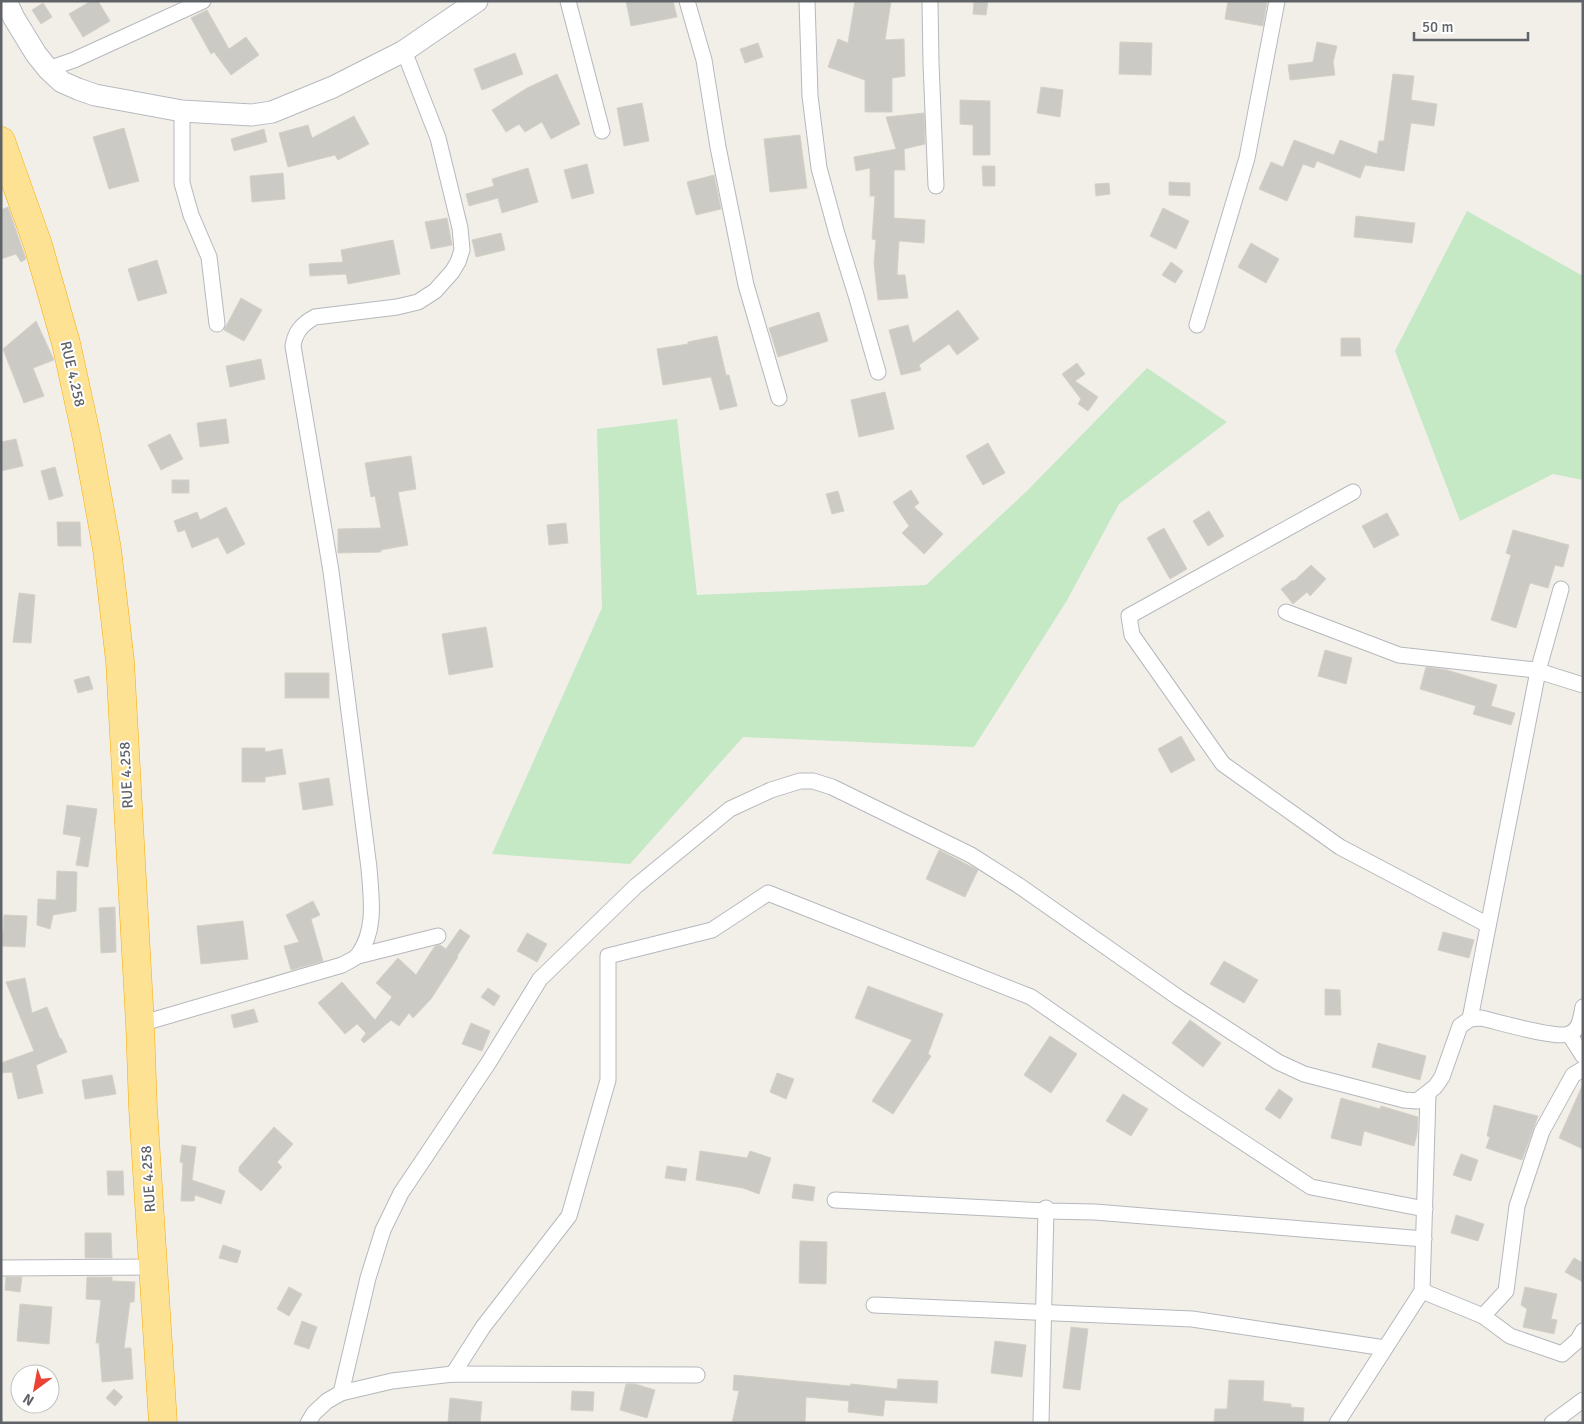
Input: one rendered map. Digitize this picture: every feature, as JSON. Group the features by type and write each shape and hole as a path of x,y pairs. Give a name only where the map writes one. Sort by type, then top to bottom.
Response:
{"highway":[{"name":"RUE 4.258","path":"3,149 9,184 38,245 66,343 88,439 107,549 120,661 143,1108 163,1423"}],"street":[{"path":"6,1 36,54 62,82 95,96 182,110 252,115 272,112 333,87 404,52 477,1"},
{"path":"48,69 74,60 203,1"},
{"path":"568,1 602,131"},
{"path":"687,1 704,60 718,147 746,285 779,398"},
{"path":"807,1 810,96 819,168 878,372"},
{"path":"930,1 936,186"},
{"path":"1197,325 1247,158 1277,1"},
{"path":"358,956 370,929 369,868 331,571 293,346 294,337 299,328 315,317 397,307 418,302 435,291 452,272 458,262 462,250 460,228 438,138 404,52"},
{"path":"182,110 182,183 191,215 208,257 217,324"},
{"path":"1353,492 1129,616 1132,635 1223,764 1340,847 1488,925"},
{"path":"1470,1019 1538,670 1561,590"},
{"path":"1286,612 1399,655 1538,670 1583,685"},
{"path":"341,1393 368,1278 384,1230 401,1193 489,1062 540,980 636,886 730,810 771,790 800,781 814,781 832,787 971,855 1018,885 1179,998 1278,1062 1304,1074 1404,1100 1417,1101 1428,1094 1442,1077 1460,1026 1470,1019 1481,1018 1553,1034 1569,1034 1581,1021 1583,1007"},
{"path":"453,1374 483,1327 569,1216 608,1080 608,956 712,930 768,893 1031,997 1185,1104 1311,1187 1425,1209"},
{"path":"140,1024 342,965 358,956 438,936"},
{"path":"1569,1034 1583,1056"},
{"path":"1483,1316 1506,1291 1517,1206 1542,1130 1573,1075 1583,1070"},
{"path":"1337,1423 1422,1291 1428,1094"},
{"path":"834,1200 1095,1212 1424,1239"},
{"path":"1042,1423 1046,1210"},
{"path":"1,1268 153,1267"},
{"path":"1422,1291 1483,1316 1510,1336 1562,1354 1578,1340 1583,1331"},
{"path":"874,1305 1192,1319 1385,1348"},
{"path":"308,1423 314,1413 341,1393 392,1382 453,1374 696,1375"},
{"path":"1552,1423 1583,1400"}],"green space":[{"path":"1467,211 1583,276 1583,480 1553,474 1460,521 1395,351"},
{"path":"1147,368 1227,422 1119,504 1066,602 974,747 743,737 630,864 492,854 602,608 597,429 677,419 697,595 926,585 1027,491"}],"building":[{"path":"91,1 98,1 110,21 83,37 69,14"},
{"path":"626,1 673,1 677,17 631,26"},
{"path":"855,1 891,1 885,40 904,39 905,76 892,78 892,112 865,112 865,80 828,67 838,39 848,43"},
{"path":"974,1 988,1 986,15 973,14"},
{"path":"1228,1 1267,1 1263,26 1225,19"},
{"path":"43,3 52,17 41,24 32,10"},
{"path":"207,10 229,49 246,37 259,55 231,75 214,52 211,54 191,18"},
{"path":"1120,42 1152,43 1151,75 1119,74"},
{"path":"1317,42 1337,46 1333,62 1335,75 1290,80 1288,65 1313,62"},
{"path":"758,43 763,57 745,63 740,49"},
{"path":"515,53 523,74 482,90 474,69"},
{"path":"557,74 580,124 551,139 542,122 525,132 519,124 506,132 492,110 527,88"},
{"path":"1393,74 1414,76 1411,100 1437,104 1434,126 1411,123 1404,171 1365,165 1360,178 1317,161 1314,168 1303,164 1287,201 1259,189 1271,162 1283,167 1294,140 1334,155 1340,140 1377,154 1379,141 1384,141"},
{"path":"1041,87 1063,90 1060,117 1037,113"},
{"path":"960,100 990,101 990,155 973,155 973,125 960,124"},
{"path":"642,103 649,141 624,146 617,108"},
{"path":"924,113 925,144 904,149 905,170 894,170 894,218 925,220 924,243 899,241 897,275 905,275 908,298 878,300 874,263 876,240 872,239 875,196 870,196 870,168 856,171 854,157 896,149 886,117"},
{"path":"354,116 369,144 338,160 335,155 288,167 279,133 308,125 312,138"},
{"path":"124,128 139,181 109,189 93,137"},
{"path":"264,129 267,142 234,151 231,139"},
{"path":"800,135 807,188 770,192 764,139"},
{"path":"587,164 594,193 572,199 564,170"},
{"path":"982,166 995,166 995,186 983,186"},
{"path":"528,168 538,202 502,213 498,198 469,206 466,194 494,186 492,179"},
{"path":"283,173 285,199 252,202 250,176"},
{"path":"714,175 721,209 696,215 687,182"},
{"path":"1169,182 1190,183 1190,196 1169,195"},
{"path":"1109,183 1110,194 1096,196 1095,184"},
{"path":"8,207 26,259 21,262 16,254 1,259 1,210"},
{"path":"1163,208 1189,221 1176,249 1150,236"},
{"path":"1356,216 1415,223 1412,243 1354,237"},
{"path":"447,218 452,245 431,249 425,222"},
{"path":"501,233 505,250 476,257 472,240"},
{"path":"393,240 400,274 348,284 346,274 310,276 309,264 343,262 341,250"},
{"path":"1251,243 1279,259 1266,283 1238,267"},
{"path":"157,260 167,293 138,301 128,269"},
{"path":"1171,262 1183,271 1175,283 1162,275"},
{"path":"241,298 262,310 244,341 224,330"},
{"path":"958,310 979,339 957,355 949,344 919,365 921,370 901,375 889,330 908,325 913,343"},
{"path":"819,312 828,341 778,357 769,328"},
{"path":"36,321 54,360 33,368 44,396 24,403 3,349"},
{"path":"717,336 726,375 729,375 737,406 720,410 711,377 663,385 657,349 688,344 688,342"},
{"path":"1341,338 1360,338 1361,356 1341,356"},
{"path":"261,359 265,379 230,387 226,366"},
{"path":"1077,363 1085,374 1075,381 1098,397 1088,411 1078,404 1081,399 1062,374"},
{"path":"885,392 894,429 859,437 851,400"},
{"path":"226,419 229,443 200,447 197,423"},
{"path":"170,434 183,459 161,470 148,445"},
{"path":"16,439 23,466 1,471 1,442"},
{"path":"988,443 1005,473 983,485 966,456"},
{"path":"411,456 416,489 398,492 408,545 381,550 381,552 338,553 338,529 381,528 375,496 371,497 365,463"},
{"path":"55,467 63,496 49,500 41,471"},
{"path":"172,480 189,480 189,493 172,493"},
{"path":"911,490 919,503 914,507 943,534 924,554 902,533 909,526 893,502"},
{"path":"838,491 844,511 832,514 826,494"},
{"path":"226,507 245,544 227,554 218,537 192,548 185,530 178,532 174,521 197,512 200,520"},
{"path":"1209,511 1224,536 1208,546 1193,521"},
{"path":"1387,513 1399,535 1374,548 1362,526"},
{"path":"57,522 80,522 81,546 58,546"},
{"path":"566,523 568,543 549,545 547,525"},
{"path":"1164,528 1187,569 1170,579 1147,538"},
{"path":"1513,530 1569,545 1563,567 1555,565 1548,588 1530,583 1516,628 1491,620 1511,555 1506,553"},
{"path":"1311,565 1326,579 1310,596 1307,592 1293,604 1281,589 1294,581"},
{"path":"19,593 35,595 31,643 13,642"},
{"path":"486,627 493,667 449,675 442,634"},
{"path":"1325,650 1352,658 1346,684 1318,676"},
{"path":"1426,667 1447,670 1497,685 1491,706 1515,713 1511,725 1473,714 1476,706 1420,689"},
{"path":"285,673 329,673 329,698 285,698"},
{"path":"89,676 93,689 78,693 74,680"},
{"path":"1181,736 1195,760 1171,773 1158,749"},
{"path":"242,748 265,748 265,752 282,749 286,774 265,777 265,782 242,782"},
{"path":"329,778 333,805 303,810 299,783"},
{"path":"67,805 97,809 88,867 76,865 81,837 63,834"},
{"path":"939,850 978,870 965,897 926,879"},
{"path":"57,871 77,872 76,911 53,915 50,929 37,925 38,899 56,900"},
{"path":"313,901 320,915 311,919 323,961 291,970 284,946 299,942 286,915"},
{"path":"115,907 116,952 101,953 99,908"},
{"path":"4,915 27,916 25,947 2,946"},
{"path":"243,921 248,959 201,964 197,926"},
{"path":"460,929 470,936 458,957 431,999 413,1018 409,1013 399,1026 391,1020 364,1043 361,1040 366,1033 357,1024 345,1034 318,1003 342,982 375,1020 392,997 376,983 398,958 416,975 435,946 440,945 446,949"},
{"path":"1443,932 1474,940 1469,958 1438,950"},
{"path":"527,933 547,944 537,962 517,951"},
{"path":"1224,961 1258,980 1244,1003 1210,984"},
{"path":"25,978 32,1013 47,1007 67,1052 36,1065 43,1093 18,1099 12,1072 1,1073 1,1063 34,1051 6,982"},
{"path":"868,986 943,1014 928,1054 931,1056 893,1114 872,1101 912,1040 855,1018"},
{"path":"488,988 500,996 494,1006 481,997"},
{"path":"1325,989 1340,990 1341,1015 1325,1015"},
{"path":"254,1009 258,1022 234,1028 231,1015"},
{"path":"1190,1020 1221,1043 1203,1067 1172,1043"},
{"path":"471,1023 490,1031 482,1051 462,1044"},
{"path":"1050,1036 1077,1054 1051,1093 1024,1075"},
{"path":"1378,1043 1426,1056 1420,1080 1372,1067"},
{"path":"777,1073 794,1079 786,1099 770,1092"},
{"path":"112,1075 116,1094 85,1099 82,1080"},
{"path":"1583,1084 1583,1149 1559,1138"},
{"path":"1279,1089 1293,1099 1280,1119 1265,1109"},
{"path":"1123,1094 1148,1109 1131,1136 1106,1121"},
{"path":"1341,1098 1380,1109 1381,1106 1418,1117 1414,1146 1364,1131 1361,1146 1331,1138"},
{"path":"1494,1105 1538,1116 1522,1160 1486,1148 1490,1137 1487,1136"},
{"path":"274,1127 293,1144 277,1162 282,1167 261,1191 239,1172 239,1167"},
{"path":"182,1145 196,1147 192,1180 225,1191 221,1204 195,1195 194,1201 181,1201 183,1163 180,1162"},
{"path":"700,1151 747,1158 750,1151 771,1158 759,1194 743,1188 696,1180"},
{"path":"1461,1154 1478,1160 1471,1181 1453,1175"},
{"path":"667,1166 687,1169 685,1181 665,1178"},
{"path":"107,1171 123,1171 124,1195 108,1195"},
{"path":"794,1184 815,1187 813,1201 792,1198"},
{"path":"1456,1215 1484,1224 1478,1241 1451,1233"},
{"path":"85,1233 111,1233 112,1258 85,1258"},
{"path":"800,1241 827,1242 826,1284 799,1283"},
{"path":"223,1245 241,1251 237,1263 219,1258"},
{"path":"1574,1258 1583,1263 1583,1282 1565,1272"},
{"path":"6,1277 22,1277 20,1292 5,1290"},
{"path":"87,1277 112,1277 112,1281 135,1282 134,1302 130,1302 124,1348 131,1348 133,1379 102,1382 99,1343 96,1343 101,1300 86,1299"},
{"path":"289,1287 302,1294 289,1316 277,1309"},
{"path":"1525,1287 1557,1294 1551,1319 1557,1320 1554,1334 1523,1327 1527,1309 1521,1305"},
{"path":"20,1304 52,1307 49,1344 17,1341"},
{"path":"302,1321 317,1327 309,1349 294,1344"},
{"path":"1071,1327 1088,1329 1080,1390 1063,1388"},
{"path":"995,1341 1026,1345 1022,1377 991,1373"},
{"path":"734,1375 897,1389 898,1379 938,1381 937,1403 885,1400 883,1416 848,1412 849,1401 806,1397 805,1423 732,1423 739,1391 733,1390"},
{"path":"1229,1380 1264,1381 1263,1401 1291,1404 1291,1407 1304,1408 1303,1423 1214,1423 1215,1409 1227,1409"},
{"path":"626,1384 635,1384 655,1390 647,1418 620,1410"},
{"path":"114,1389 123,1397 115,1406 106,1398"},
{"path":"572,1391 594,1392 593,1411 571,1410"},
{"path":"450,1398 482,1402 480,1423 448,1423"}]}
